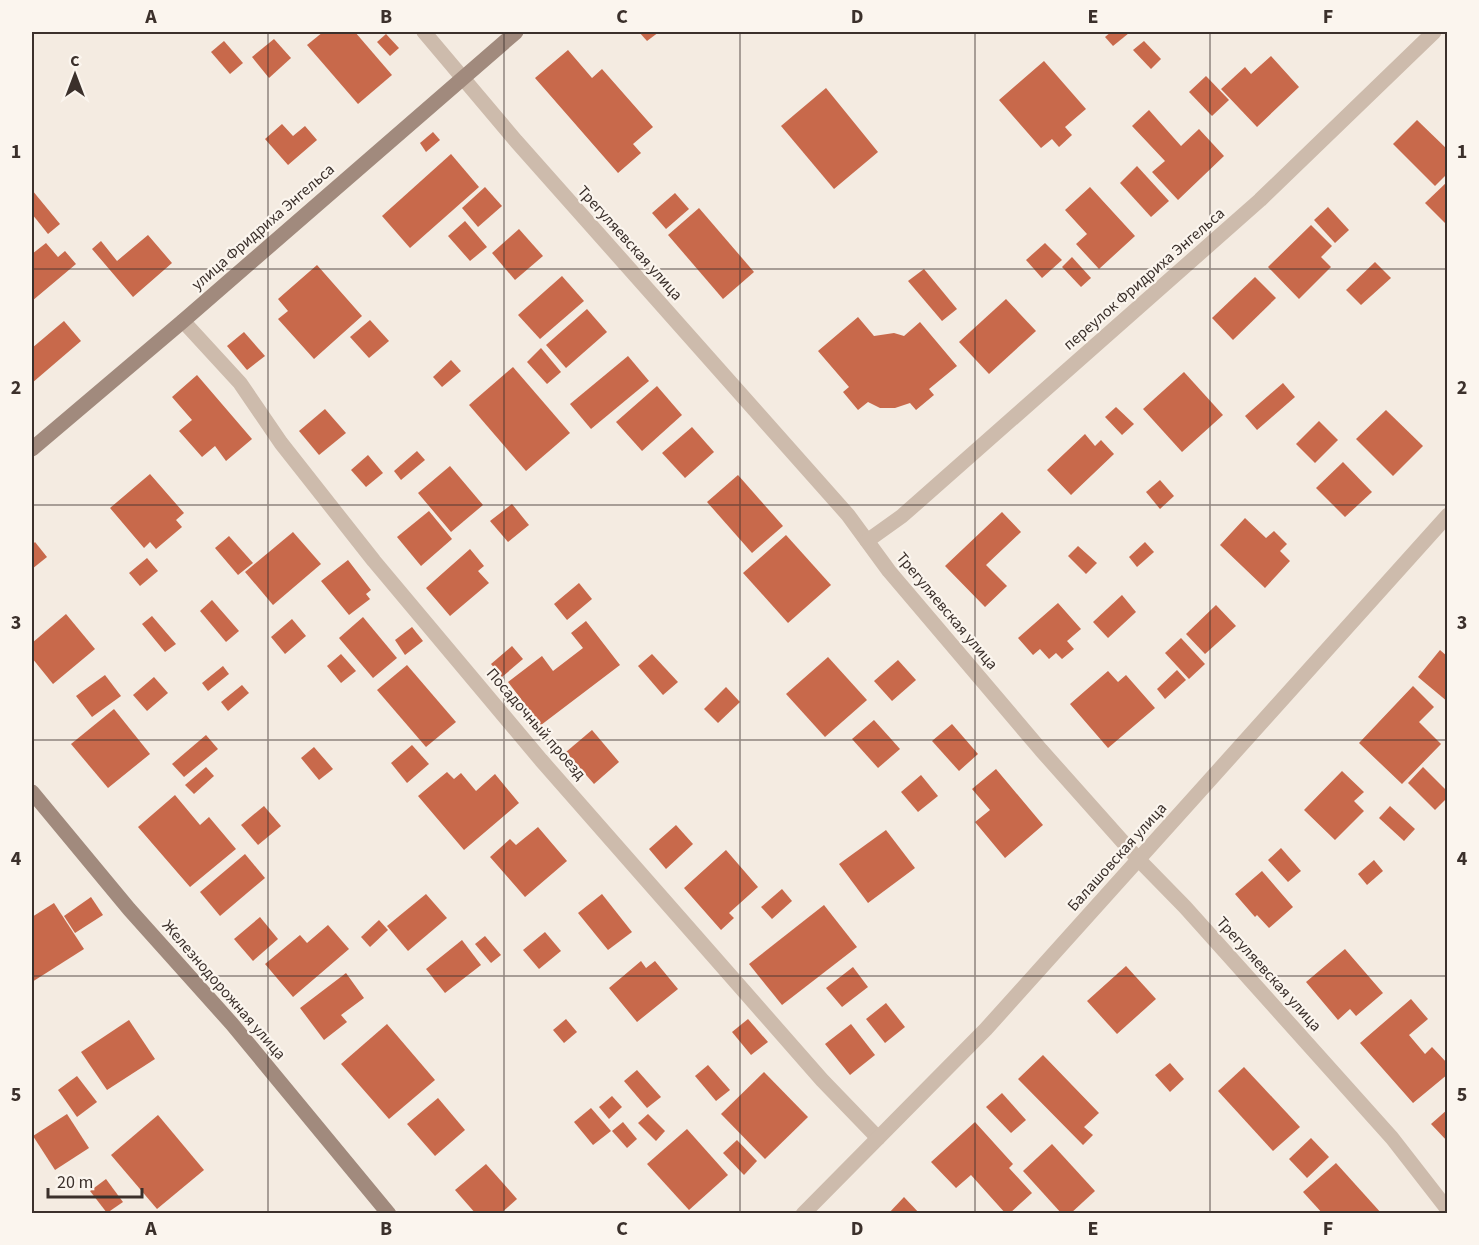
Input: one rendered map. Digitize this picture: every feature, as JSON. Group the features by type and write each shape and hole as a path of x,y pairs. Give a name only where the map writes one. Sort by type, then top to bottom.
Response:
{"street":[{"name":"Трегуляевская улица","path":"424,32 516,141 848,515 889,571 1041,750 1392,1138 1448,1210"},
{"name":"улица Фридриха Энгельса","path":"32,449 516,32"},
{"name":"переулок Фридриха Энгельса","path":"867,541 902,516 1260,200 1434,32"},
{"name":"Посадочный проезд","path":"183,321 240,382 281,443 374,561 542,759 822,1080 878,1138"},
{"name":"Балашовская улица","path":"803,1214 986,1029 1448,514"},
{"name":"Железнодорожная улица","path":"32,792 129,909 232,1024 389,1214"}],"building":[{"path":"323,32 355,32 392,75 358,104 307,45"},
{"path":"639,32 659,32 647,41"},
{"path":"1111,32 1129,33 1113,46 1105,37"},
{"path":"386,34 399,48 390,56 377,42"},
{"path":"274,39 291,58 269,78 252,57"},
{"path":"224,41 243,63 230,74 211,52"},
{"path":"1144,41 1161,59 1151,69 1133,50"},
{"path":"568,50 592,78 602,69 653,127 633,144 641,153 618,173 535,78"},
{"path":"1271,56 1299,87 1257,127 1221,89 1245,67 1251,74"},
{"path":"1044,61 1086,109 1065,127 1072,135 1059,147 1052,139 1041,148 999,100"},
{"path":"1206,76 1229,100 1212,116 1189,92"},
{"path":"826,88 878,152 834,189 781,126"},
{"path":"1149,110 1181,146 1199,129 1224,156 1178,200 1152,172 1165,161 1132,126"},
{"path":"1417,120 1448,150 1448,173 1435,186 1393,144"},
{"path":"282,124 293,136 305,126 317,140 288,165 265,139"},
{"path":"433,132 440,140 426,152 420,143"},
{"path":"451,154 479,187 410,248 382,216"},
{"path":"1137,166 1169,201 1151,217 1120,183"},
{"path":"1448,181 1448,226 1425,203"},
{"path":"485,187 502,206 478,227 462,208"},
{"path":"1090,187 1135,236 1099,269 1076,244 1087,234 1065,210"},
{"path":"32,190 60,224 48,234 32,214"},
{"path":"675,193 689,209 666,229 652,213"},
{"path":"1328,207 1349,230 1335,243 1314,220"},
{"path":"699,208 754,272 723,299 668,235"},
{"path":"465,221 487,247 470,261 448,236"},
{"path":"1311,225 1332,246 1321,257 1331,267 1299,299 1268,267"},
{"path":"519,229 543,256 515,280 492,253"},
{"path":"148,235 172,263 133,297 92,249 101,241 117,261"},
{"path":"46,243 58,257 65,251 76,264 32,301 32,254"},
{"path":"1045,243 1062,260 1042,278 1026,260"},
{"path":"1072,257 1091,278 1081,287 1062,267"},
{"path":"1375,262 1391,278 1361,305 1346,290"},
{"path":"317,265 362,316 314,359 278,319 288,311 278,299"},
{"path":"924,269 957,309 942,321 908,281"},
{"path":"562,276 584,301 540,339 518,315"},
{"path":"1255,277 1276,298 1233,340 1212,318"},
{"path":"1006,299 1036,331 989,374 959,342"},
{"path":"587,309 607,332 566,368 546,345"},
{"path":"858,317 874,336 894,333 904,336 920,322 957,366 929,389 934,395 916,410 910,403 895,408 880,408 868,402 858,410 843,392 849,387 818,351"},
{"path":"370,320 389,341 369,358 350,337"},
{"path":"64,321 81,341 32,383 32,348"},
{"path":"244,332 265,356 247,370 227,346"},
{"path":"541,348 561,372 547,384 527,362"},
{"path":"628,356 649,381 591,429 570,404"},
{"path":"451,360 461,371 442,387 433,377"},
{"path":"513,367 570,433 526,471 469,405"},
{"path":"1184,372 1223,415 1182,452 1143,409"},
{"path":"197,375 252,439 226,461 215,446 202,457 179,431 192,420 172,397"},
{"path":"1283,383 1295,397 1257,430 1245,416"},
{"path":"657,386 682,415 642,451 616,422"},
{"path":"1116,407 1134,424 1122,435 1105,417"},
{"path":"325,409 346,433 319,455 299,431"},
{"path":"1386,410 1423,446 1393,476 1356,439"},
{"path":"1319,421 1338,440 1315,463 1296,444"},
{"path":"692,427 714,452 685,478 662,453"},
{"path":"1085,434 1095,446 1101,440 1114,454 1071,495 1047,470"},
{"path":"417,451 425,460 401,480 394,471"},
{"path":"368,455 383,473 366,487 351,470"},
{"path":"1343,462 1372,492 1345,517 1316,488"},
{"path":"450,466 483,505 451,532 418,493"},
{"path":"150,474 184,513 176,520 182,527 156,549 150,542 144,548 110,508"},
{"path":"738,475 783,526 752,553 707,502"},
{"path":"1160,480 1174,496 1160,509 1146,492"},
{"path":"512,504 529,525 508,542 490,521"},
{"path":"429,511 452,539 421,566 397,537"},
{"path":"1002,512 1021,532 986,565 1007,586 985,607 945,566"},
{"path":"1245,518 1266,538 1274,531 1287,544 1280,551 1290,561 1265,588 1220,545"},
{"path":"293,532 321,564 273,605 245,572"},
{"path":"786,535 831,585 788,623 743,573"},
{"path":"229,536 253,563 238,575 215,548"},
{"path":"35,542 47,557 32,569 32,545"},
{"path":"1145,542 1154,552 1137,567 1129,557"},
{"path":"1078,546 1097,563 1086,574 1068,556"},
{"path":"470,549 484,566 478,571 489,583 450,616 426,588"},
{"path":"147,558 158,571 140,586 129,573"},
{"path":"348,560 371,590 366,594 370,599 349,615 321,581"},
{"path":"579,583 592,599 567,620 554,604"},
{"path":"1122,595 1136,612 1108,638 1093,622"},
{"path":"212,600 239,631 226,642 200,611"},
{"path":"1058,603 1081,629 1067,641 1074,649 1062,659 1056,653 1049,659 1040,649 1033,655 1018,638"},
{"path":"1216,605 1236,626 1205,654 1186,634"},
{"path":"66,614 95,649 53,684 32,658 32,643"},
{"path":"152,616 176,644 165,652 142,624"},
{"path":"363,617 397,658 373,678 339,638"},
{"path":"292,619 306,636 285,654 271,637"},
{"path":"586,621 620,665 541,725 508,682 542,656 553,671 583,648 571,633"},
{"path":"412,627 423,641 405,655 395,640"},
{"path":"1181,638 1205,664 1189,679 1165,653"},
{"path":"512,646 523,659 502,677 491,664"},
{"path":"1440,650 1448,657 1448,702 1418,677"},
{"path":"341,654 356,671 341,683 327,666"},
{"path":"652,654 678,682 663,695 638,666"},
{"path":"828,657 867,700 825,737 786,694"},
{"path":"898,660 916,680 892,701 874,681"},
{"path":"407,665 456,722 426,747 377,690"},
{"path":"223,666 229,674 208,691 202,683"},
{"path":"1177,670 1186,680 1165,699 1157,689"},
{"path":"1108,671 1118,682 1126,675 1155,708 1108,748 1070,704"},
{"path":"105,675 121,696 92,717 76,696"},
{"path":"154,677 168,693 147,711 133,695"},
{"path":"242,685 249,693 228,711 221,702"},
{"path":"1413,686 1434,707 1419,722 1441,744 1402,784 1359,743"},
{"path":"726,687 740,702 718,723 704,709"},
{"path":"114,709 150,754 108,788 71,744"},
{"path":"874,720 900,749 878,768 852,739"},
{"path":"952,724 978,754 959,771 932,741"},
{"path":"592,730 619,762 594,784 566,752"},
{"path":"206,735 218,749 184,777 172,764"},
{"path":"412,745 429,764 407,783 391,763"},
{"path":"314,747 333,769 319,780 301,758"},
{"path":"206,767 214,776 194,794 185,785"},
{"path":"1423,767 1448,792 1448,797 1435,810 1408,783"},
{"path":"996,769 1043,825 1005,858 975,822 990,810 972,789"},
{"path":"1342,771 1364,792 1354,801 1364,811 1335,840 1304,810"},
{"path":"447,772 454,779 461,773 476,791 495,774 519,803 464,850 418,796"},
{"path":"921,775 938,796 918,812 901,792"},
{"path":"175,795 200,825 209,817 236,849 190,887 138,827"},
{"path":"264,806 281,826 258,845 241,825"},
{"path":"1390,806 1415,829 1404,841 1379,818"},
{"path":"676,825 693,844 666,869 649,849"},
{"path":"538,827 567,861 525,897 490,857 510,839 516,845"},
{"path":"886,830 915,868 868,903 839,864"},
{"path":"1281,848 1301,871 1288,882 1268,860"},
{"path":"726,850 758,887 729,913 734,918 721,930 684,888"},
{"path":"245,854 265,878 220,916 200,892"},
{"path":"1374,860 1383,871 1367,885 1358,874"},
{"path":"1262,871 1293,907 1269,928 1257,915 1255,917 1235,894"},
{"path":"782,889 792,901 772,919 761,907"},
{"path":"426,894 447,918 408,951 387,926"},
{"path":"602,894 632,932 608,950 578,913"},
{"path":"91,897 103,915 75,933 64,916"},
{"path":"54,903 84,949 32,982 32,917"},
{"path":"824,905 857,947 782,1005 749,964"},
{"path":"260,917 278,939 253,961 234,939"},
{"path":"379,920 388,930 370,947 361,937"},
{"path":"328,925 349,949 293,997 265,964 300,935 307,943"},
{"path":"545,932 561,951 539,969 523,950"},
{"path":"485,936 501,955 491,963 475,944"},
{"path":"462,940 481,965 445,993 426,969"},
{"path":"1345,949 1383,993 1356,1016 1350,1009 1338,1020 1306,982"},
{"path":"641,961 646,968 655,961 678,989 637,1022 609,988"},
{"path":"1126,966 1156,999 1117,1034 1087,1001"},
{"path":"853,967 868,987 842,1007 826,988"},
{"path":"346,973 364,998 341,1015 347,1022 324,1040 300,1008"},
{"path":"1411,999 1428,1019 1409,1035 1425,1054 1432,1047 1448,1064 1448,1074 1413,1103 1360,1043"},
{"path":"886,1003 905,1027 885,1043 866,1019"},
{"path":"566,1019 577,1032 564,1043 553,1030"},
{"path":"748,1019 768,1042 751,1055 732,1032"},
{"path":"129,1020 155,1059 107,1090 81,1052"},
{"path":"387,1024 435,1080 389,1119 341,1064"},
{"path":"851,1024 875,1055 850,1075 825,1044"},
{"path":"1043,1055 1099,1113 1084,1127 1093,1135 1083,1145 1018,1079"},
{"path":"1170,1063 1184,1079 1170,1092 1155,1075"},
{"path":"708,1065 730,1090 716,1101 695,1076"},
{"path":"1244,1067 1300,1127 1273,1151 1218,1091"},
{"path":"637,1070 661,1097 647,1108 624,1081"},
{"path":"764,1072 808,1117 765,1159 721,1114"},
{"path":"77,1076 97,1102 77,1117 58,1090"},
{"path":"1002,1093 1026,1120 1011,1133 986,1107"},
{"path":"612,1096 622,1107 609,1119 599,1107"},
{"path":"438,1098 465,1130 435,1156 407,1124"},
{"path":"591,1108 611,1131 593,1145 574,1122"},
{"path":"1448,1109 1448,1142 1431,1124"},
{"path":"67,1114 89,1148 55,1170 33,1136"},
{"path":"648,1114 665,1131 656,1141 638,1123"},
{"path":"158,1115 204,1170 157,1209 111,1155"},
{"path":"623,1122 637,1139 627,1148 612,1131"},
{"path":"975,1122 1013,1164 1009,1168 1032,1193 1009,1214 1006,1214 971,1175 956,1188 931,1162"},
{"path":"687,1129 728,1175 689,1210 647,1164"},
{"path":"1311,1138 1329,1157 1307,1178 1289,1159"},
{"path":"737,1140 757,1161 744,1175 723,1153"},
{"path":"1052,1144 1095,1191 1070,1214 1062,1214 1023,1171"},
{"path":"1336,1163 1382,1214 1323,1214 1303,1192"},
{"path":"486,1164 517,1199 500,1214 476,1214 455,1190"},
{"path":"106,1179 123,1202 107,1213 90,1191"},
{"path":"904,1197 920,1214 888,1214"}]}
